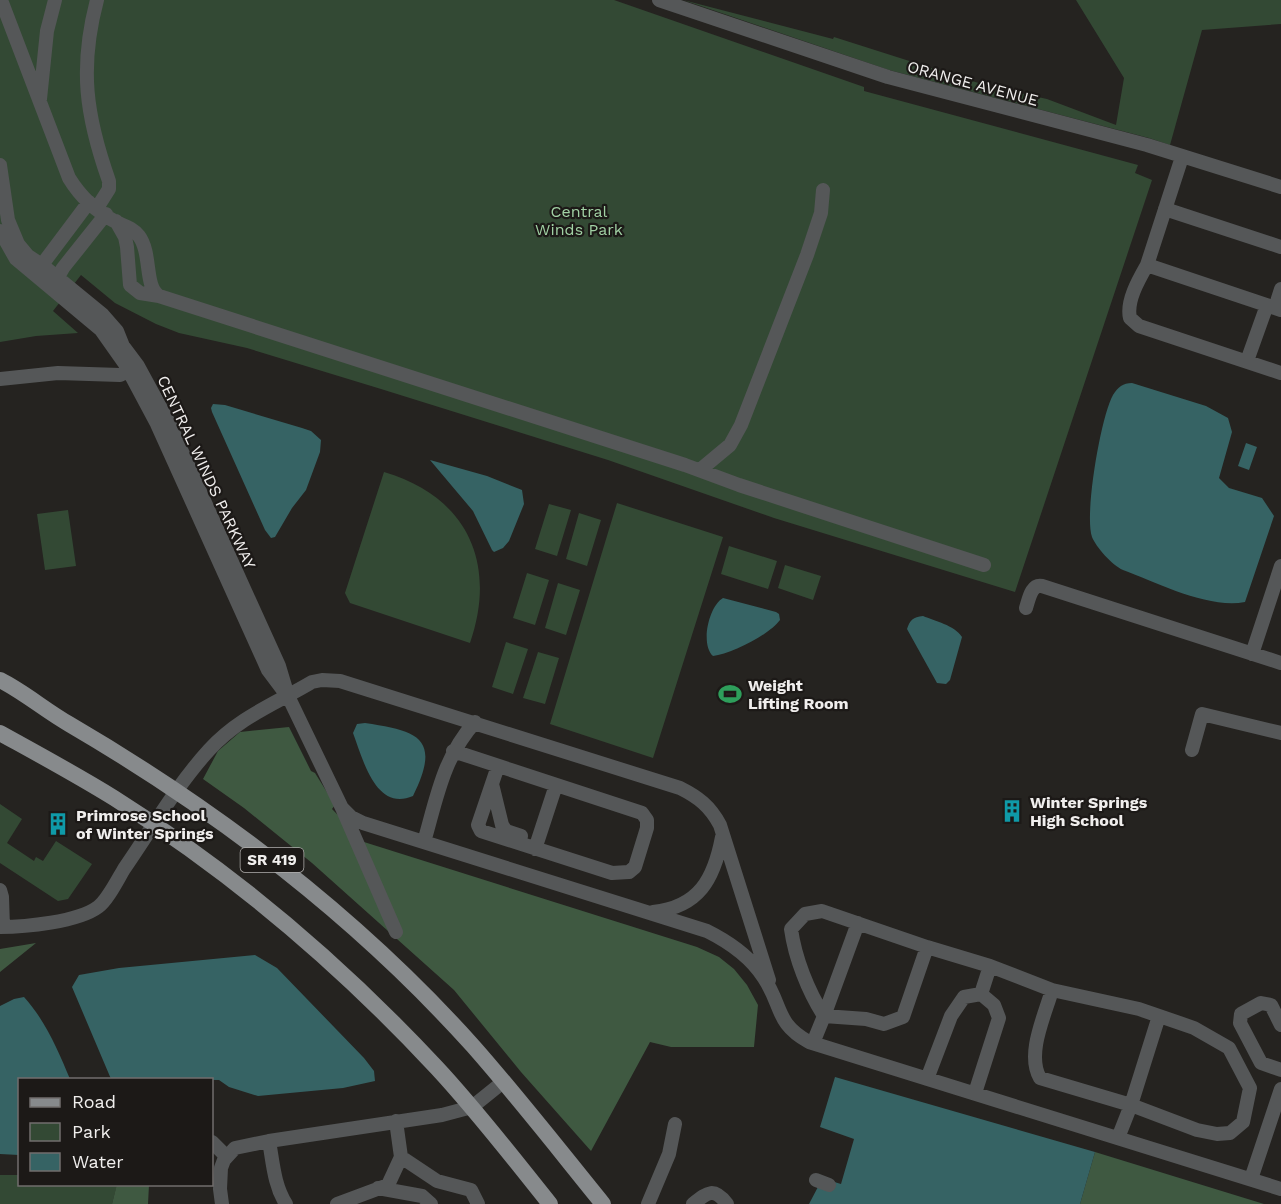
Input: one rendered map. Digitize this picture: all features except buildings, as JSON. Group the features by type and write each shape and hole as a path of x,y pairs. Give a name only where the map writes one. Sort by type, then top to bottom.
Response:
{"main road":[{"name":"SR 419","path":"0,680 178,791 265,855 351,926 431,1002 503,1082 603,1204"},
{"name":"SR 419","path":"0,733 73,774 154,825 242,888 324,957 403,1032 472,1107 550,1204"}],"street":[{"path":"40,100 47,31 55,0"},
{"path":"54,283 102,212 109,189 109,181 93,131 87,96 87,44 97,0"},
{"name":"ORANGE AVENUE","path":"660,0 790,51 1147,145 1281,187"},
{"path":"3,2 69,178 79,194 102,212 125,237 128,247 130,285 140,293 159,296 700,470 750,489 984,566"},
{"path":"1182,157 1147,265 1139,280 1129,310 1130,318 1134,322 1281,373"},
{"name":"CENTRAL WINDS PARKWAY","path":"0,165 8,220 18,244 38,270"},
{"path":"700,470 730,445 741,425 813,237 820,213 823,190"},
{"path":"1165,209 1281,247"},
{"path":"38,270 102,212"},
{"path":"102,212 127,225 140,237 148,259 152,289 159,296"},
{"name":"CENTRAL WINDS PARKWAY","path":"0,231 16,259 38,270 103,315 117,331 133,369 169,423 279,666 288,696 342,808 396,932"},
{"path":"1147,265 1274,308"},
{"path":"1247,362 1281,289"},
{"path":"0,379 58,373 120,375 133,369"},
{"path":"1252,654 1276,600 1281,566"},
{"path":"1026,608 1034,588 1042,586 1281,663"},
{"path":"0,890 2,927 73,918 99,907 178,791 208,751 225,734 251,714 312,682 340,681 680,788 700,798 712,811 723,835 773,994 783,1021 793,1033 813,1043 1281,1189"},
{"path":"1192,750 1202,714 1281,733"},
{"path":"424,842 446,763 460,738 475,722"},
{"path":"453,752 498,766 642,813 647,820 647,828 635,867 630,872 612,873 481,831 478,825 498,766"},
{"path":"492,784 502,825 506,831 525,838 532,848"},
{"path":"532,848 556,785"},
{"path":"342,808 351,817 363,823 706,931 729,942 751,962 773,994"},
{"path":"648,912 667,910 684,904 699,893 710,878 723,835"},
{"path":"824,1016 814,1001 793,942 791,929 805,914 822,911 990,966 1052,990 1139,1009 1194,1028 1229,1048 1250,1088 1243,1122 1230,1133 1217,1134 1197,1130 1131,1106 1040,1078 1035,1069 1033,1054 1052,990"},
{"path":"813,1043 858,923"},
{"path":"824,1016 866,1019 884,1024 903,1017 927,947"},
{"path":"981,994 990,966"},
{"path":"927,1079 951,1016 964,997 981,994"},
{"path":"975,1094 999,1018 994,1005 981,994"},
{"path":"1281,1025 1271,1005 1260,1003 1241,1014 1240,1017 1240,1023 1261,1063 1281,1070"},
{"path":"1118,1138 1131,1106 1159,1016"},
{"path":"222,1204 219,1178 221,1168 226,1156 235,1148 442,1115 472,1107 503,1082"},
{"path":"1251,1179 1281,1089"},
{"path":"337,1204 388,1185 401,1156 396,1121"},
{"path":"648,1204 669,1154 675,1124"},
{"path":"269,1141 276,1182 286,1204"},
{"path":"213,1143 226,1156"},
{"path":"401,1156 438,1181 471,1190 478,1204"},
{"path":"378,1188 422,1196 430,1204"},
{"path":"693,1204 705,1194 712,1193 719,1194 727,1204"}],"green space":[{"name":"Central Winds Park","path":"0,0 614,0 864,87 864,91 1138,165 1135,173 1152,180 1015,592 774,518 608,460 381,389 247,348 179,333 115,303 81,275 53,311 78,333 36,336 0,342"},
{"path":"683,0 833,39 834,37 991,87 1047,99 1116,125 1124,78 1076,0 1281,0 1281,24 1202,30 1170,145 889,70"},
{"path":"384,472 412,483 436,497 455,515 468,536 477,560 480,585 478,613 470,643 350,603 345,593"},
{"path":"617,503 723,537 653,758 550,724"},
{"path":"549,504 571,510 557,556 535,549"},
{"path":"68,510 76,566 45,570 37,514"},
{"path":"579,513 601,520 587,566 566,559"},
{"path":"729,546 777,561 768,589 721,574"},
{"path":"785,565 821,576 813,600 778,588"},
{"path":"527,573 549,580 535,625 513,618"},
{"path":"558,583 580,590 566,635 545,628"},
{"path":"506,642 528,649 513,694 492,687"},
{"path":"538,652 559,658 545,704 523,698"},
{"path":"289,727 311,771 315,773 335,805 332,809 364,842 697,947 719,957 734,969 747,985 758,1005 754,1047 671,1047 650,1042 591,1151 521,1072 454,990 312,863 244,808 203,779 218,751 240,732"},
{"path":"0,804 22,819 7,843 34,861 36,857 43,861 56,841 92,864 68,899 58,901 0,863"},
{"path":"36,943 0,972 0,949"},
{"path":"1095,1152 1264,1204 1080,1204"},
{"path":"0,1175 18,1175 18,1186 117,1186 112,1204 0,1204"},
{"path":"116,1186 149,1186 148,1204 112,1204"}],"water":[{"path":"1132,383 1206,406 1228,418 1232,432 1219,478 1229,488 1262,498 1274,516 1245,602 1215,602 1167,588 1119,568 1109,560 1094,541 1090,525 1090,508 1099,443 1113,395 1123,385"},
{"path":"213,404 225,405 311,431 321,440 320,452 306,490 275,537 271,538 265,530 212,412"},
{"path":"1246,443 1257,447 1249,470 1238,466"},
{"path":"430,460 487,476 522,490 524,504 509,541 503,548 494,552 492,550 473,511"},
{"path":"723,598 776,612 780,620 767,632 749,643 730,652 713,656 707,643 708,625 714,609"},
{"path":"923,616 949,626 962,637 950,680 946,684 937,683 907,629 912,619"},
{"path":"365,723 400,730 420,741 425,750 425,762 413,796 400,799 389,797 373,781 353,733 357,724"},
{"path":"255,955 277,968 364,1058 374,1071 375,1081 343,1088 258,1096 229,1087 213,1078 111,1078 72,987 79,975 119,968"},
{"path":"24,997 32,1006 56,1046 70,1078 18,1078 18,1155 0,1154 0,1006"},
{"path":"835,1077 1095,1152 1080,1204 809,1204 819,1185 831,1181 841,1184 854,1139 820,1127"}],"place":[{"name":"Weight Lifting Room","path":"730,694"},
{"name":"Winter Springs High School","path":"1012,811"},
{"name":"Primrose School of Winter Springs","path":"58,824"}]}
